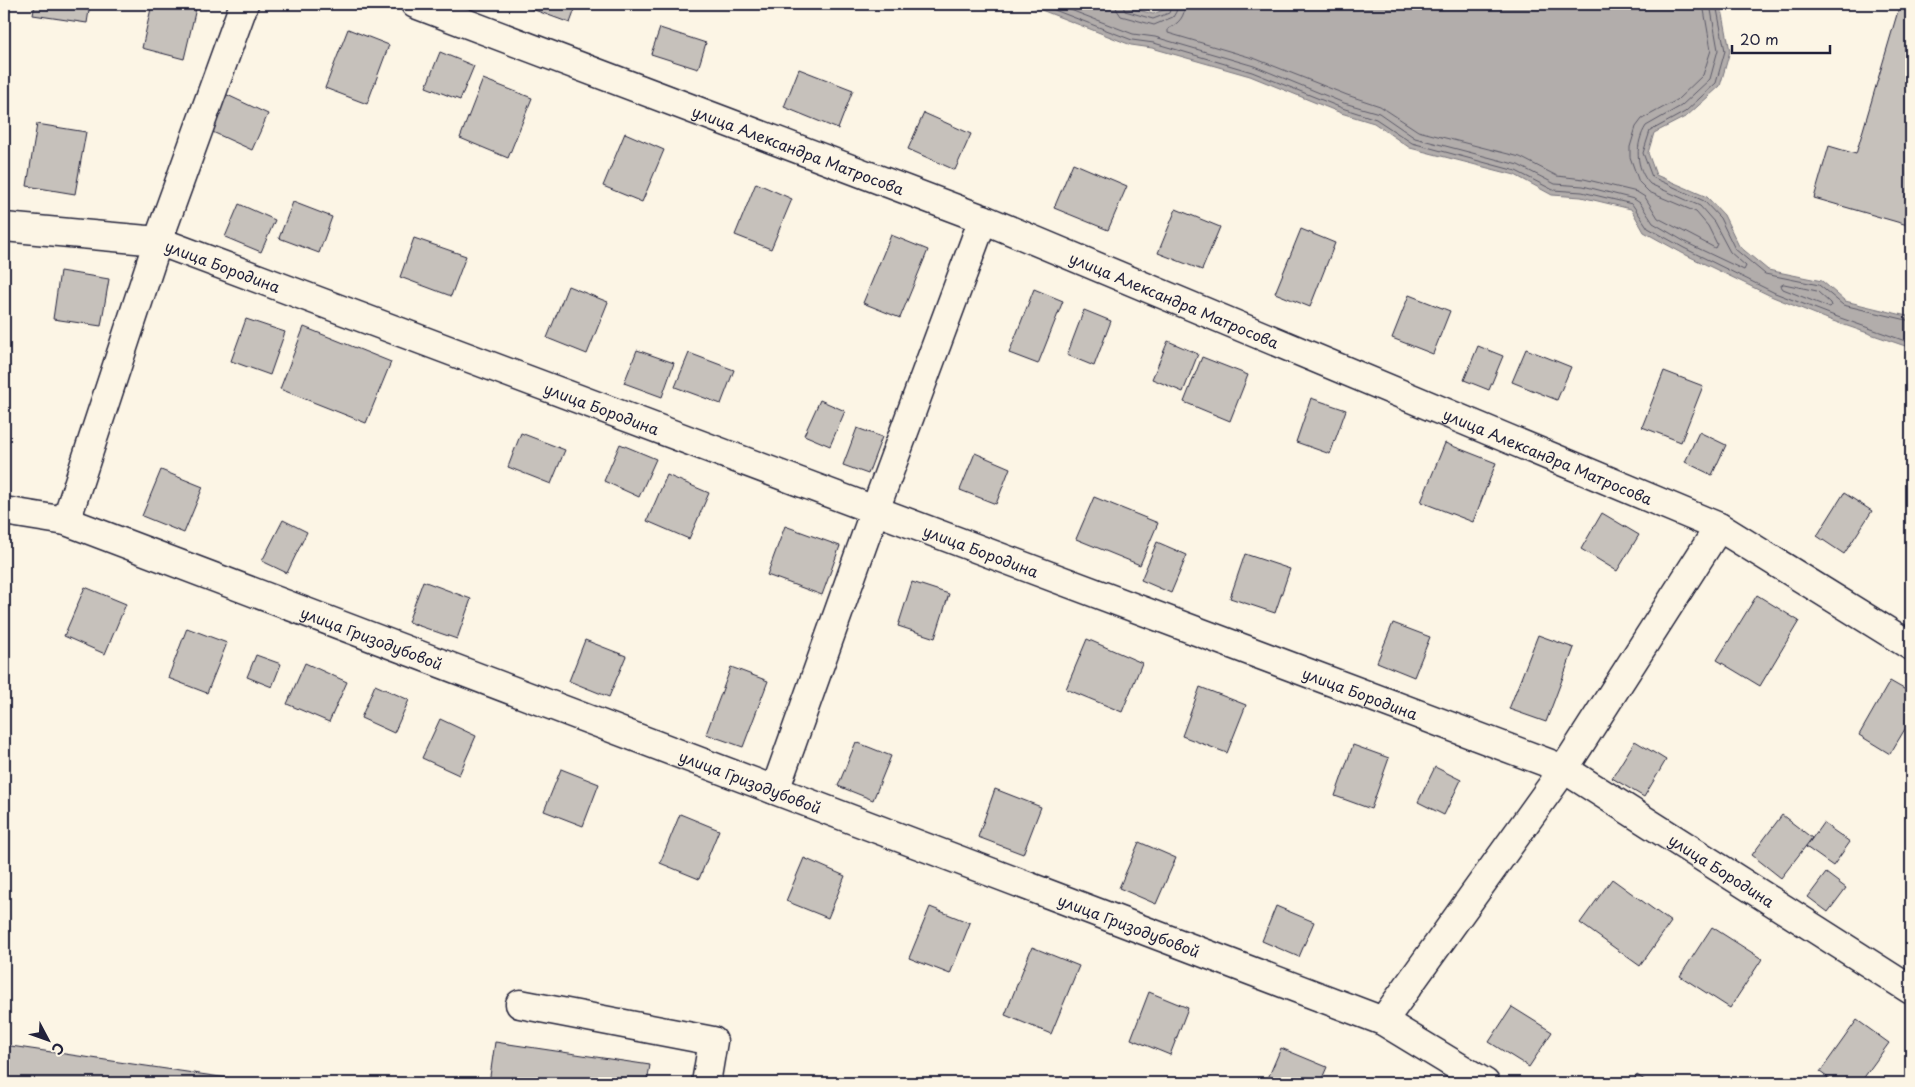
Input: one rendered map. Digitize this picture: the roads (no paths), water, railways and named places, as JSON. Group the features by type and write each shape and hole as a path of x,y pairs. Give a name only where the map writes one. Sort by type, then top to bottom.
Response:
{"street":[{"path":"66,520 158,241 244,4"},
{"name":"улица Александра Матросова","path":"415,4 983,219 1719,527 1911,646"},
{"path":"775,790 875,510 983,219"},
{"name":"улица Бородина","path":"4,227 158,241 1564,769 1911,990"},
{"name":"улица Гризодубовой","path":"4,511 66,520 1383,1021 1485,1083"},
{"path":"1383,1021 1564,769 1719,527"},
{"path":"520,1004 713,1041 706,1083"}],"water":[{"path":"1026,4 1117,4 1153,14 1166,9 1167,4 1721,4 1730,51 1720,86 1687,116 1654,133 1648,153 1656,175 1707,197 1724,215 1739,246 1768,270 1822,281 1845,301 1911,317 1911,348 1830,320 1773,297 1682,253 1644,232 1631,209 1581,197 1552,195 1515,175 1410,148 1374,123 1341,113 1250,76 1152,48 1131,45"}]}
